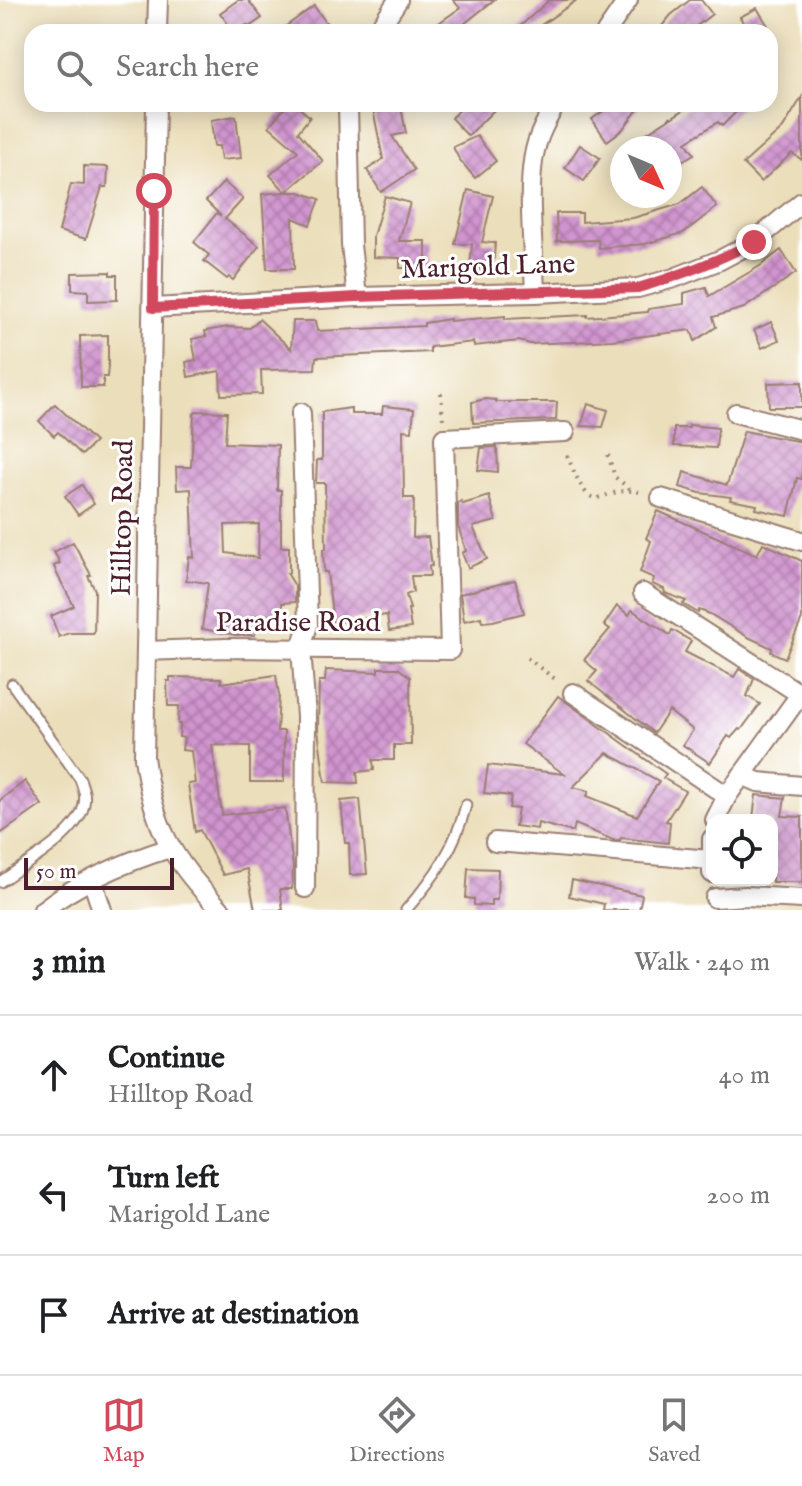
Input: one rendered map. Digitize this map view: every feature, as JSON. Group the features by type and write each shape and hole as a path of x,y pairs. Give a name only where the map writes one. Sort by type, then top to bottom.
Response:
{"street":[{"path":"157,24 158,0"},
{"path":"382,24 398,0"},
{"path":"612,24 628,0"},
{"name":"Hilltop Road","path":"156,112 146,770 156,821 170,848 221,910"},
{"path":"348,112 351,245 357,297"},
{"path":"535,293 532,169 536,145 551,112"},
{"name":"Marigold Lane","path":"153,308 357,297 638,288 720,260 754,242 802,202"},
{"path":"301,413 308,625 301,648 306,717 305,888"},
{"path":"736,413 802,430"},
{"path":"444,438 565,432"},
{"name":"Paradise Road","path":"146,651 301,648 450,650 444,438"},
{"path":"661,498 802,541"},
{"path":"643,593 801,693 727,796 718,814"},
{"path":"573,693 727,796"},
{"path":"742,775 758,782 802,786"},
{"path":"495,842 706,865"},
{"path":"43,910 92,880 146,855 170,848"},
{"path":"92,880 102,910"},
{"path":"715,896 802,899"}],"lane":[{"path":"0,882 58,841 71,828 84,807 85,793 80,779 12,684"},
{"path":"406,910 432,879 454,844 466,805"}],"path":[{"path":"441,393 444,438"},
{"path":"567,455 580,486 592,498 601,499 632,490"},
{"path":"608,455 615,477 621,484 661,498"},
{"path":"527,658 573,693"}],"building":[{"path":"238,0 248,0 262,18 253,24 228,24 220,13"},
{"path":"453,0 494,0 464,24 437,24 460,8"},
{"path":"549,0 577,0 542,24 523,24"},
{"path":"690,0 701,0 712,14 699,24 664,24"},
{"path":"314,6 327,24 289,24"},
{"path":"757,8 767,24 744,24 740,17"},
{"path":"802,97 802,160 792,153 761,182 743,164 783,128"},
{"path":"281,112 304,112 310,117 298,132 323,161 286,192 270,175 298,151 269,126"},
{"path":"374,112 402,112 406,133 392,136 414,170 381,192 367,170 383,159"},
{"path":"457,112 492,112 468,136 451,118"},
{"path":"602,112 636,112 622,130 607,141 592,119"},
{"path":"680,112 736,112 722,126 718,122 686,142 694,154 682,161 682,136 642,136"},
{"path":"236,116 241,158 221,160 219,146 214,146 211,120"},
{"path":"477,136 496,161 475,178 453,147"},
{"path":"580,145 600,158 584,181 565,168"},
{"path":"84,166 108,167 107,187 102,187 86,239 59,231 71,184 84,185"},
{"path":"224,182 243,199 225,219 259,246 233,280 227,279 204,261 209,255 194,242 217,213 221,216 206,201"},
{"path":"702,187 717,207 683,233 645,244 599,248 598,240 557,241 556,213 582,213 582,222 633,218 667,208 682,208 682,202"},
{"path":"468,190 493,196 482,242 495,243 493,269 470,268 472,244 455,244"},
{"path":"300,192 320,199 310,225 293,218 294,269 267,269 262,194"},
{"path":"385,196 410,203 399,241 426,241 426,268 400,268 400,258 373,257 373,236"},
{"path":"781,250 796,273 744,308 713,317 716,327 695,341 691,330 612,340 530,344 519,341 474,346 473,342 430,347 430,352 316,357 315,369 261,370 262,394 221,395 220,371 188,377 186,362 196,360 192,339 206,336 205,331 228,327 250,328 259,319 291,349 293,321 315,321 317,331 424,326 424,323 450,319 587,317 648,312 648,309 684,304 684,293 706,287 709,296"},
{"path":"110,272 110,275 117,275 117,300 88,301 88,291 72,290 72,273"},
{"path":"771,322 779,340 762,348 754,330"},
{"path":"108,335 107,377 103,377 103,387 81,387 80,336"},
{"path":"802,382 802,407 769,407 768,383"},
{"path":"486,399 496,402 557,402 556,420 473,423 472,402"},
{"path":"55,404 95,442 82,455 58,432 54,436 39,421"},
{"path":"588,404 608,410 603,427 581,426"},
{"path":"383,406 414,409 412,431 403,430 404,498 414,498 413,538 428,537 432,566 429,566 430,576 411,576 413,592 406,595 411,628 389,631 387,615 333,623 327,572 324,572 325,483 316,483 317,460 322,460 322,412 351,408 351,414 382,414"},
{"path":"197,411 227,412 225,443 278,445 281,547 289,547 287,573 295,586 295,602 282,603 282,615 254,616 255,635 202,629 208,583 186,580 189,557 194,558 191,489 177,490 176,467 191,467 194,414","holes":["259,524 258,558 226,553 225,525"]},
{"path":"689,425 718,428 716,448 674,446 674,428 689,428"},
{"path":"744,431 802,442 802,479 797,478 788,516 756,509 757,505 730,500 731,497 680,487 684,472 727,485"},
{"path":"497,447 498,472 478,470 481,448"},
{"path":"82,485 94,504 78,515 65,496"},
{"path":"489,496 496,521 473,527 487,559 468,568 462,553 466,551 458,526 458,503"},
{"path":"658,511 757,555 763,543 802,561 802,619 785,658 710,614 699,610 698,613 683,604 686,601 652,584 654,578 640,572 651,541 646,538"},
{"path":"73,542 91,575 88,576 95,590 94,633 69,633 59,637 51,616 74,606 54,566 60,563 54,552"},
{"path":"515,580 524,613 493,621 482,622 481,617 464,621 460,594"},
{"path":"617,606 629,615 632,610 670,635 672,630 691,641 685,652 734,677 739,669 754,679 747,696 760,704 741,730 731,738 728,736 710,763 683,745 693,730 669,711 654,733 588,681 597,671 584,660 610,629 604,625"},
{"path":"378,668 398,668 410,677 411,745 394,745 394,760 373,760 374,770 357,772 358,783 325,782 318,730 319,681 325,681 326,670 378,672"},
{"path":"276,675 279,696 277,731 284,731 284,782 250,782 250,746 212,745 222,815 285,808 293,867 292,889 280,889 283,910 255,910 247,869 223,875 200,830 195,832 188,784 195,783 191,751 182,750 184,738 179,737 179,706 168,706 167,681 170,677 221,678 221,683"},
{"path":"558,696 666,774 663,778 685,791 666,821 670,822 668,843 621,838 613,840 575,824 573,832 538,823 537,829 515,826 518,809 509,808 511,796 484,793 488,765 564,774 523,744","holes":["607,753 659,781 637,816 587,796 589,791 573,787"]},
{"path":"25,781 42,805 0,834 0,800"},
{"path":"756,795 785,798 782,816 802,817 802,882 778,882 778,814 754,814"},
{"path":"360,799 367,874 350,875 349,843 345,843 341,801"},
{"path":"468,868 498,869 497,900 491,900 491,906 474,905 474,899 466,898"},
{"path":"572,880 642,895 639,910 603,910 604,904 569,896"}],"route":[{"path":"154,191 153,308 357,297 638,288 720,260 754,242"}]}
